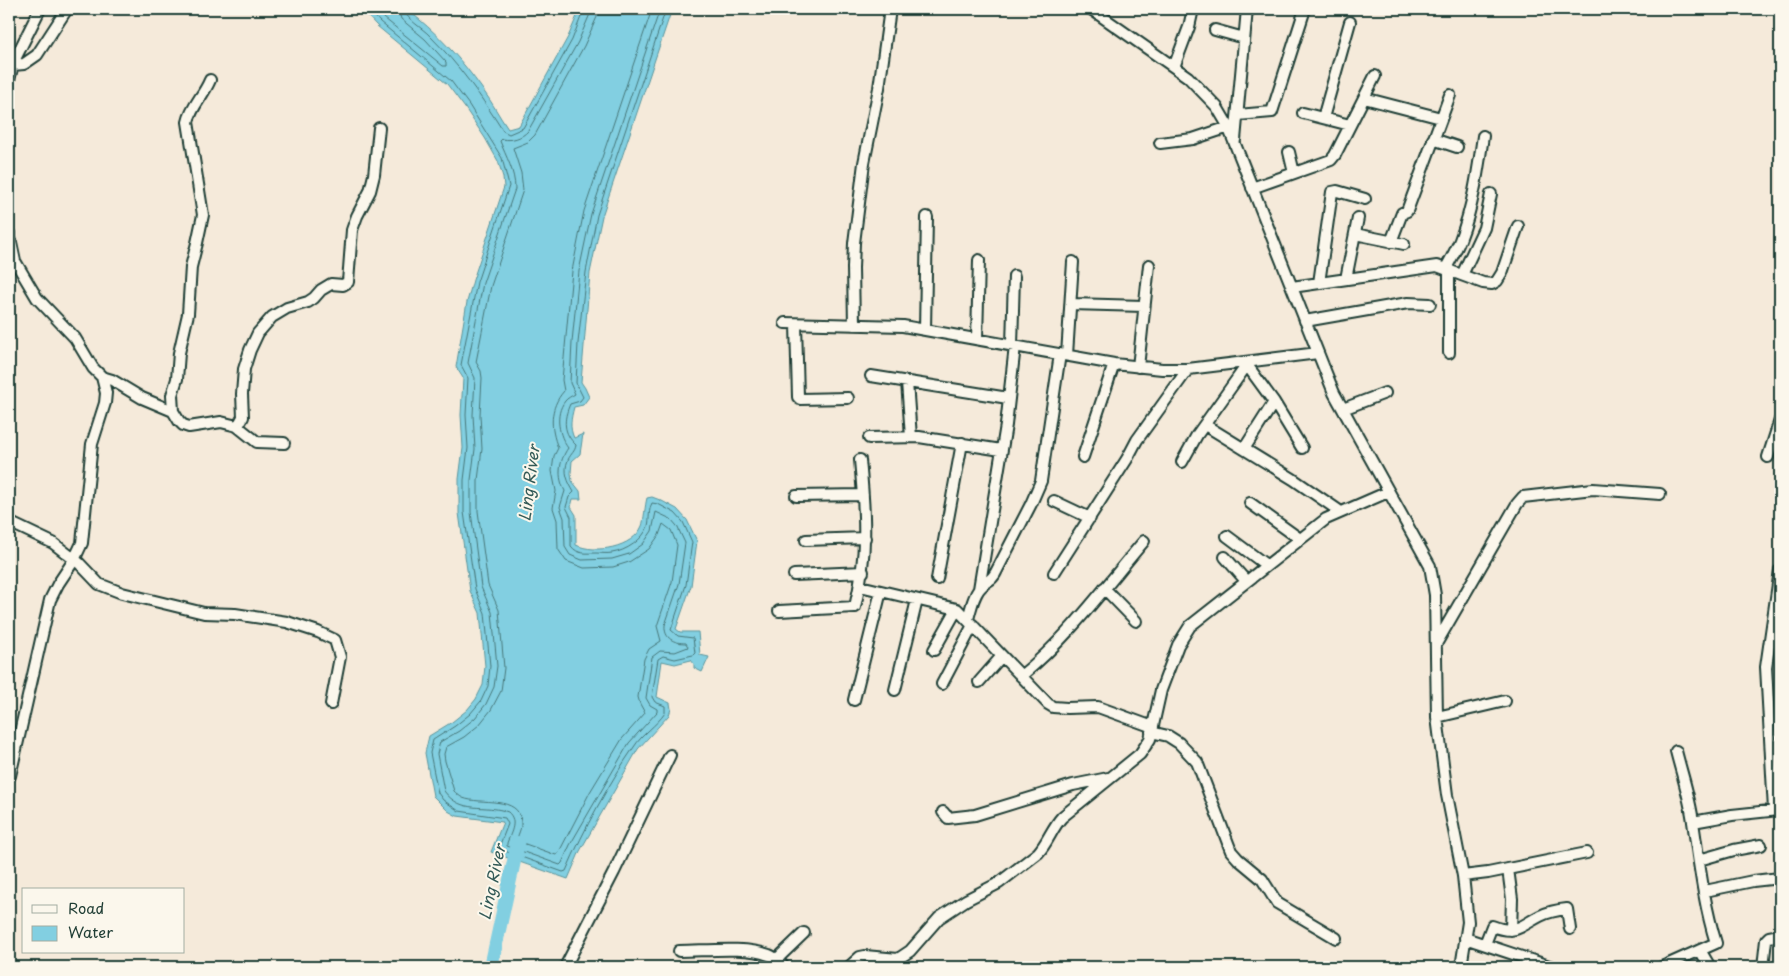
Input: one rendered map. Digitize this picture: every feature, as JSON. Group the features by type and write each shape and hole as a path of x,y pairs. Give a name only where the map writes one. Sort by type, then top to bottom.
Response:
{"street":[{"path":"9,80 12,61 40,9"},
{"path":"12,61 24,64 37,55 67,9"},
{"path":"854,325 854,243 864,163 879,88 890,9"},
{"path":"1090,9 1188,77 1217,107 1235,141 1334,393 1430,566 1435,594 1437,717 1448,795 1463,876 1468,922 1461,967"},
{"path":"1174,67 1189,27 1192,9"},
{"path":"1235,141 1247,9"},
{"path":"1238,115 1272,112 1304,9"},
{"path":"1323,118 1350,22"},
{"path":"1216,30 1244,38"},
{"path":"1252,188 1331,160 1375,76"},
{"path":"210,80 204,94 193,109 188,122 203,214 200,234 190,268 188,314 179,353 177,379 173,390 173,410 179,421 186,426 195,427 221,422 236,426 257,442 284,443"},
{"path":"1390,242 1402,213 1407,210 1450,95"},
{"path":"1364,98 1441,118"},
{"path":"1303,113 1350,125"},
{"path":"1160,144 1193,139 1229,127"},
{"path":"236,426 243,417 244,369 258,333 272,317 287,308 308,302 331,284 344,285 348,282 352,230 370,191 374,175 379,128"},
{"path":"1449,354 1447,269 1458,244 1476,185 1483,136"},
{"path":"1433,138 1457,147"},
{"path":"1289,152 1294,173"},
{"path":"1319,283 1332,192 1338,191 1365,199"},
{"path":"1462,275 1484,228 1491,194"},
{"path":"925,330 927,217"},
{"path":"1346,279 1358,218"},
{"path":"1292,287 1437,266 1483,283 1492,284 1497,281 1502,273 1518,226"},
{"path":"9,233 15,261 37,298 75,338 92,368 102,377 112,380 142,398 173,410"},
{"path":"1355,234 1404,244"},
{"path":"977,339 978,260"},
{"path":"979,589 990,581 995,574 1041,481 1064,355 1071,304 1073,262"},
{"path":"1138,367 1149,265"},
{"path":"942,684 970,622 979,589 1001,450 1014,345 1014,276"},
{"path":"1305,321 1408,303 1430,304"},
{"path":"1071,304 1144,306"},
{"path":"785,323 903,326 1114,364 1162,369 1188,369 1248,363 1318,353"},
{"path":"796,324 798,397 800,399 848,398"},
{"path":"1248,363 1302,448"},
{"path":"1182,462 1204,425 1248,363"},
{"path":"1083,457 1114,364"},
{"path":"1054,573 1142,434 1188,369"},
{"path":"871,376 1008,398"},
{"path":"10,776 50,600 80,549 84,533 92,444 106,397 102,377"},
{"path":"907,382 911,437"},
{"path":"1342,409 1385,393"},
{"path":"1244,449 1274,402"},
{"path":"1768,457 1780,420"},
{"path":"1204,425 1341,512"},
{"path":"869,438 911,437 1001,450"},
{"path":"937,579 962,443"},
{"path":"779,611 855,607 863,572 865,538 860,460"},
{"path":"1435,645 1517,504 1523,497 1593,489 1660,494"},
{"path":"849,967 860,957 865,956 898,960 910,951 939,918 966,900 999,883 1038,853 1044,847 1052,830 1062,817 1140,754 1150,739 1162,690 1178,645 1190,626 1326,518 1388,492"},
{"path":"796,496 863,494"},
{"path":"1054,501 1090,518"},
{"path":"1250,503 1300,539"},
{"path":"9,522 53,543 99,584 122,593 204,613 235,614 287,622 318,632 335,640 340,657 331,704"},
{"path":"1227,536 1266,565"},
{"path":"806,540 865,538"},
{"path":"1021,676 1044,656 1144,542"},
{"path":"1225,558 1246,581"},
{"path":"1693,822 1777,810 1766,667 1776,635 1780,570"},
{"path":"794,575 863,572"},
{"path":"860,586 957,609 1001,657 1053,707 1098,707 1168,736 1179,743 1197,762 1231,851 1262,879 1277,903 1336,938"},
{"path":"1104,588 1136,621"},
{"path":"854,700 881,591"},
{"path":"895,690 917,600"},
{"path":"934,650 957,609"},
{"path":"979,682 1001,657"},
{"path":"1437,717 1505,700"},
{"path":"1662,967 1716,943 1710,926 1686,787 1676,751"},
{"path":"565,967 614,872 670,755"},
{"path":"943,812 948,818 975,815 1073,785 1109,778"},
{"path":"1699,860 1761,845"},
{"path":"1463,876 1488,873 1587,853"},
{"path":"1508,869 1512,899 1510,930"},
{"path":"1705,891 1779,878 1780,892"},
{"path":"1485,944 1492,926 1506,931 1519,930 1541,915 1555,911 1567,909 1570,929"},
{"path":"679,950 750,950 770,955 781,963 804,933"},
{"path":"1763,967 1766,940 1780,935"},
{"path":"1465,938 1552,967"},
{"path":"1700,950 1710,967"}],"water":[{"path":"361,9 406,9 448,46 486,95 508,129 519,126 568,37 580,9 672,9 602,216 590,273 581,382 589,397 583,405 574,407 571,423 574,438 583,434 580,454 572,461 571,473 572,481 580,491 581,499 573,499 571,507 576,515 576,545 593,549 613,547 631,540 643,524 647,498 652,497 677,509 687,520 697,541 691,586 676,629 680,632 698,632 700,655 709,657 702,672 694,668 691,660 675,664 662,661 657,697 670,703 669,715 638,749 580,851 568,879 491,852 503,822 457,816 448,811 433,796 425,753 429,736 467,710 476,699 483,685 485,666 480,613 470,591 459,513 459,479 463,448 461,415 463,378 456,367 467,302 504,187 498,161 485,138 447,84 377,26"}],"waterway":[{"name":"Ling River","path":"490,967 518,843"}]}
